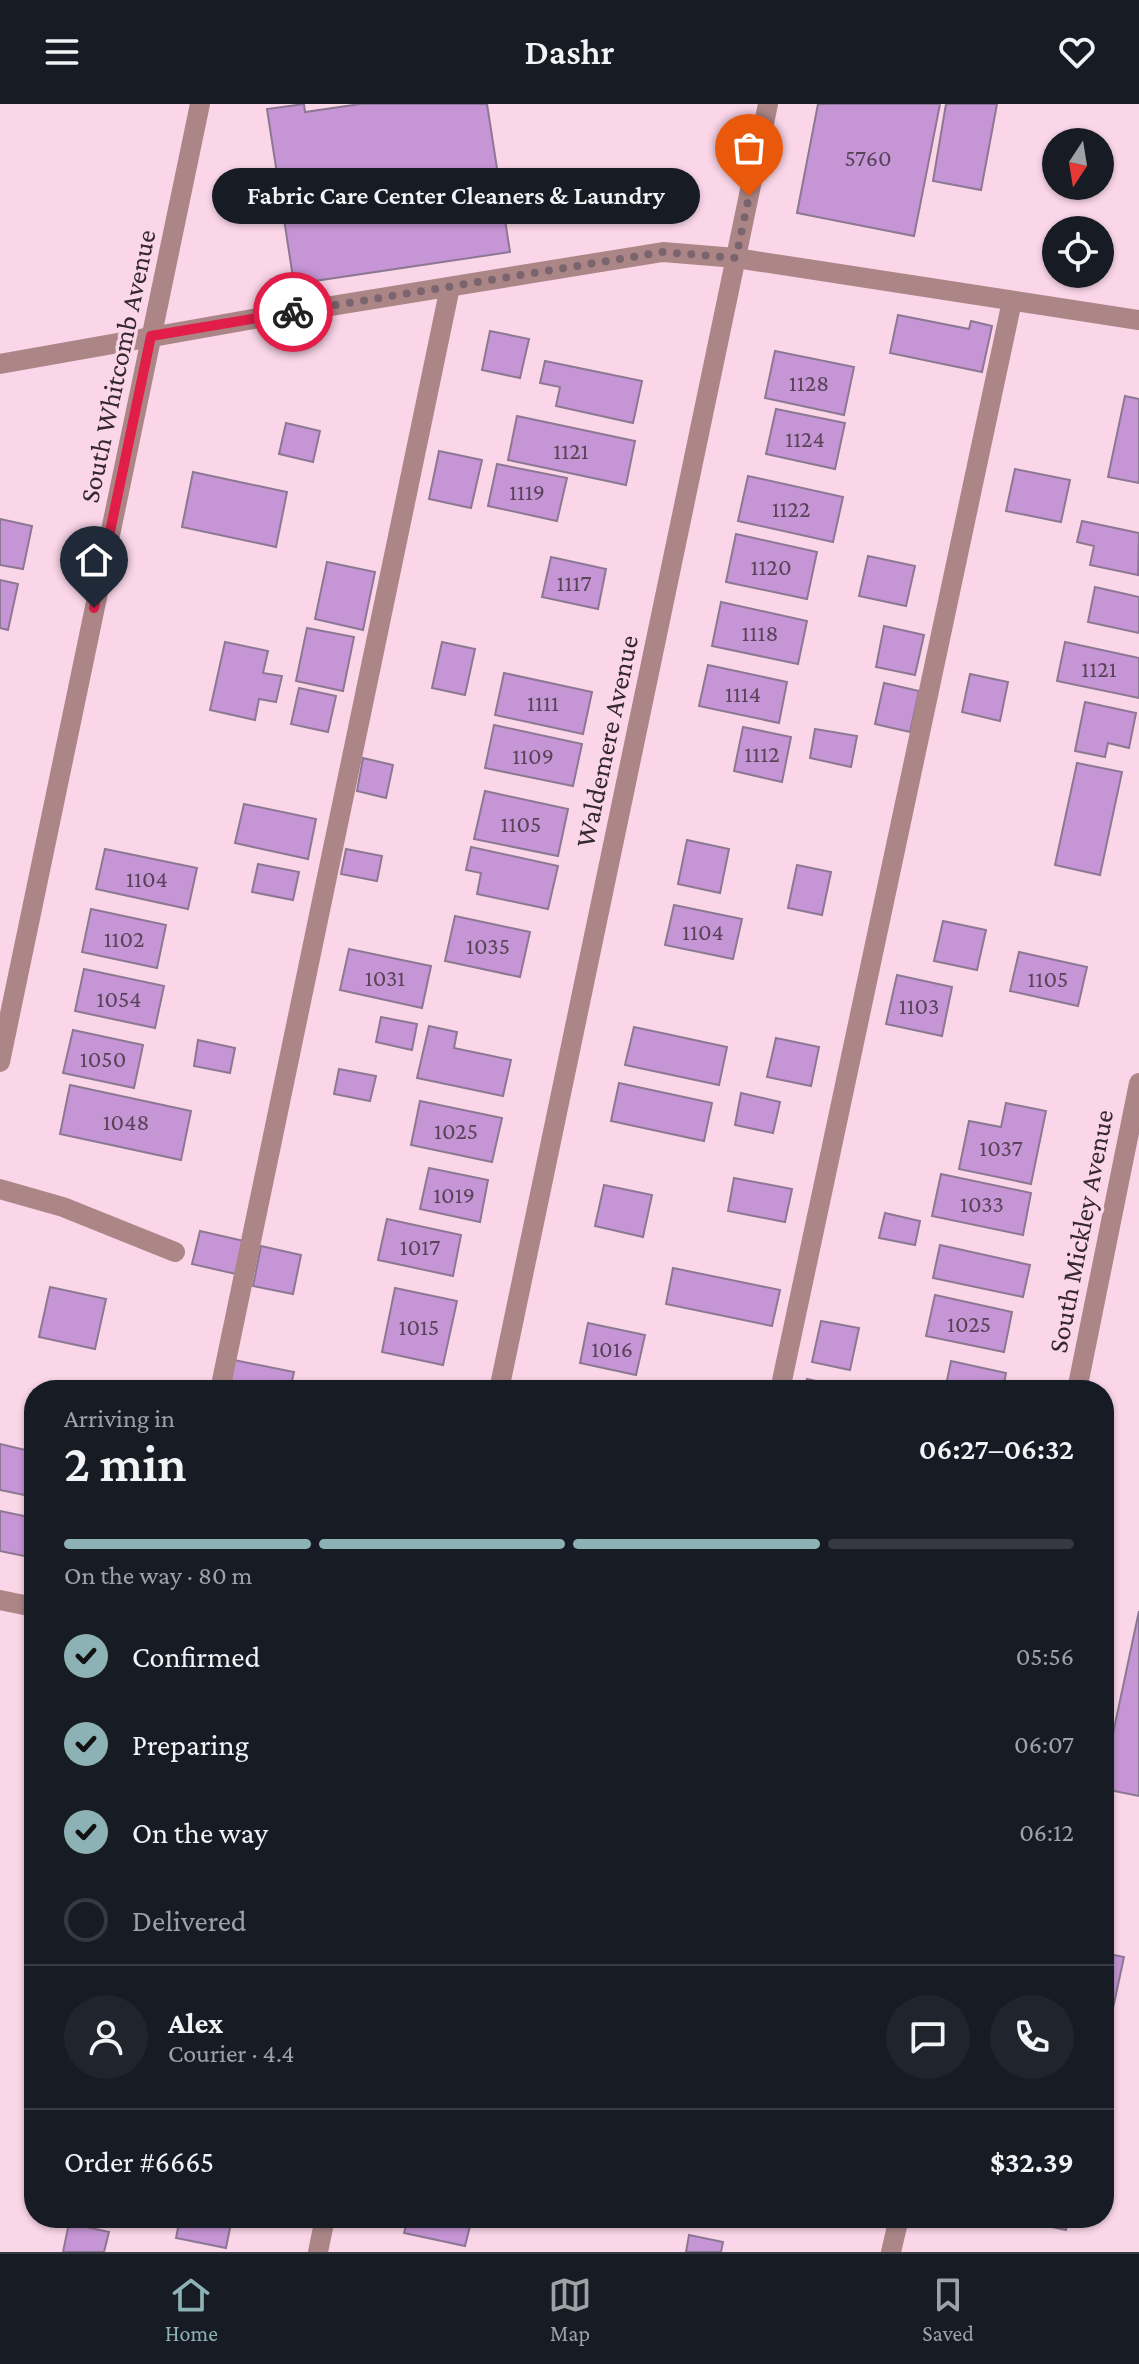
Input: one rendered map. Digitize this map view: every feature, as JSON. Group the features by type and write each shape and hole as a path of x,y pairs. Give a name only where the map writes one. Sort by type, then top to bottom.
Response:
{"street":[{"name":"South Whitcomb Avenue","path":"0,1062 200,104"},
{"name":"Waldemere Avenue","path":"501,1380 768,104"},
{"path":"0,364 151,336 663,252 736,258 1139,320"},
{"path":"222,1380 450,287"},
{"path":"782,1380 1012,301"},
{"name":"South Mickley Avenue","path":"1079,1380 1139,1083"},
{"path":"0,1189 63,1207 175,1252"},
{"path":"0,1600 24,1605"},
{"path":"318,2252 323,2228"},
{"path":"891,2252 897,2228"}],"building":[{"path":"304,104 305,112 360,104 487,104 510,252 294,284 267,109"},
{"path":"818,104 940,104 914,236 797,213"},
{"path":"946,104 997,104 981,190 933,181"},
{"path":"898,315 969,329 971,321 992,326 982,372 890,353"},
{"path":"490,331 529,339 520,378 482,370"},
{"path":"775,351 854,367 844,415 765,398"},
{"path":"545,361 642,381 633,423 556,406 560,387 540,383"},
{"path":"1125,396 1139,399 1139,483 1108,477"},
{"path":"776,409 845,423 835,469 766,454"},
{"path":"517,416 635,441 626,485 508,460"},
{"path":"286,423 320,431 313,462 279,454"},
{"path":"439,451 482,460 471,508 429,499"},
{"path":"497,464 567,478 557,521 488,506"},
{"path":"1015,469 1070,480 1061,522 1006,511"},
{"path":"193,472 287,492 276,547 182,527"},
{"path":"748,476 843,497 833,542 738,521"},
{"path":"0,519 32,526 23,569 0,565"},
{"path":"1082,521 1139,533 1138,575 1090,565 1094,546 1077,542"},
{"path":"736,534 817,552 807,599 726,582"},
{"path":"868,556 915,566 906,606 859,596"},
{"path":"551,557 606,569 598,609 542,597"},
{"path":"327,562 375,572 363,630 315,619"},
{"path":"0,580 18,584 8,630 0,628"},
{"path":"1095,587 1139,597 1139,633 1088,622"},
{"path":"721,602 807,621 798,664 712,646"},
{"path":"884,626 924,635 915,675 876,667"},
{"path":"307,628 354,637 343,691 296,681"},
{"path":"225,642 268,651 263,673 282,676 276,702 259,699 255,720 210,710"},
{"path":"442,642 475,649 465,695 432,688"},
{"path":"1065,642 1139,658 1139,698 1057,681"},
{"path":"708,665 787,682 779,723 699,706"},
{"path":"504,673 592,692 583,734 495,715"},
{"path":"970,674 1008,682 1000,721 962,712"},
{"path":"884,683 919,691 910,732 875,724"},
{"path":"299,688 336,696 328,732 291,724"},
{"path":"1085,702 1136,713 1129,748 1108,743 1105,757 1075,751"},
{"path":"494,725 582,744 573,786 485,768"},
{"path":"743,727 791,737 782,782 734,771"},
{"path":"815,729 857,736 851,767 810,758"},
{"path":"363,758 393,765 386,798 357,791"},
{"path":"1077,763 1122,772 1100,875 1055,865"},
{"path":"485,791 568,809 558,856 474,839"},
{"path":"244,804 316,819 308,859 235,843"},
{"path":"687,840 729,849 720,893 678,884"},
{"path":"471,847 558,866 548,909 477,894 481,873 466,870"},
{"path":"105,849 197,868 188,909 96,889"},
{"path":"346,849 382,856 377,881 341,874"},
{"path":"258,864 299,872 293,900 252,892"},
{"path":"797,865 831,872 822,915 788,908"},
{"path":"674,905 742,919 733,959 665,945"},
{"path":"91,909 166,925 157,968 82,952"},
{"path":"455,916 530,932 520,977 445,961"},
{"path":"943,921 986,930 977,970 934,961"},
{"path":"349,949 431,966 422,1008 340,990"},
{"path":"1019,952 1087,967 1078,1006 1010,991"},
{"path":"84,969 164,986 155,1028 75,1011"},
{"path":"897,975 952,987 942,1036 886,1024"},
{"path":"381,1017 417,1024 412,1050 376,1042"},
{"path":"429,1026 457,1032 454,1048 511,1060 503,1096 417,1078"},
{"path":"634,1027 727,1047 719,1085 625,1065"},
{"path":"73,1030 143,1045 134,1088 63,1073"},
{"path":"776,1038 819,1047 811,1086 767,1077"},
{"path":"198,1040 235,1048 230,1073 194,1066"},
{"path":"339,1069 376,1076 370,1101 334,1094"},
{"path":"619,1083 712,1103 704,1141 611,1121"},
{"path":"70,1085 191,1111 181,1160 60,1134"},
{"path":"741,1093 780,1102 773,1133 735,1125"},
{"path":"420,1101 502,1118 492,1162 411,1145"},
{"path":"1006,1103 1046,1111 1031,1184 959,1169 969,1121 1001,1127"},
{"path":"429,1168 488,1180 480,1222 420,1209"},
{"path":"941,1174 1031,1193 1023,1235 932,1216"},
{"path":"734,1178 792,1189 785,1222 728,1211"},
{"path":"604,1185 652,1195 643,1237 595,1226"},
{"path":"885,1213 920,1221 915,1245 879,1238"},
{"path":"387,1219 461,1235 453,1276 378,1260"},
{"path":"200,1231 244,1241 236,1274 192,1264"},
{"path":"940,1245 1030,1265 1023,1297 933,1278"},
{"path":"261,1246 301,1255 293,1294 253,1286"},
{"path":"673,1268 780,1290 772,1326 666,1304"},
{"path":"50,1287 106,1299 95,1349 39,1337"},
{"path":"395,1288 457,1301 443,1365 382,1352"},
{"path":"935,1295 1012,1312 1004,1352 926,1336"},
{"path":"821,1321 859,1328 850,1370 812,1362"},
{"path":"588,1323 645,1335 636,1375 580,1363"},
{"path":"234,1360 294,1372 292,1380 229,1380"},
{"path":"951,1361 1006,1373 1005,1380 947,1380"},
{"path":"0,1444 24,1450 24,1495 0,1490"},
{"path":"0,1511 24,1516 24,1556 0,1551"},
{"path":"1139,1611 1139,1796 1114,1791 1114,1729"},
{"path":"1114,1955 1124,1957 1114,2004"},
{"path":"68,2228 109,2232 104,2252 63,2252"},
{"path":"178,2228 230,2228 226,2248 176,2238"},
{"path":"405,2228 470,2228 465,2246 404,2233"},
{"path":"689,2235 723,2242 721,2252 686,2252"}],"way so far":[{"path":"293,312 663,252 736,258 749,196"}],"place":[{"name":"Fabric Care Center Cleaners & Laundry","path":"749,196"}],"route":[{"path":"94,608 151,336 293,312"}]}
